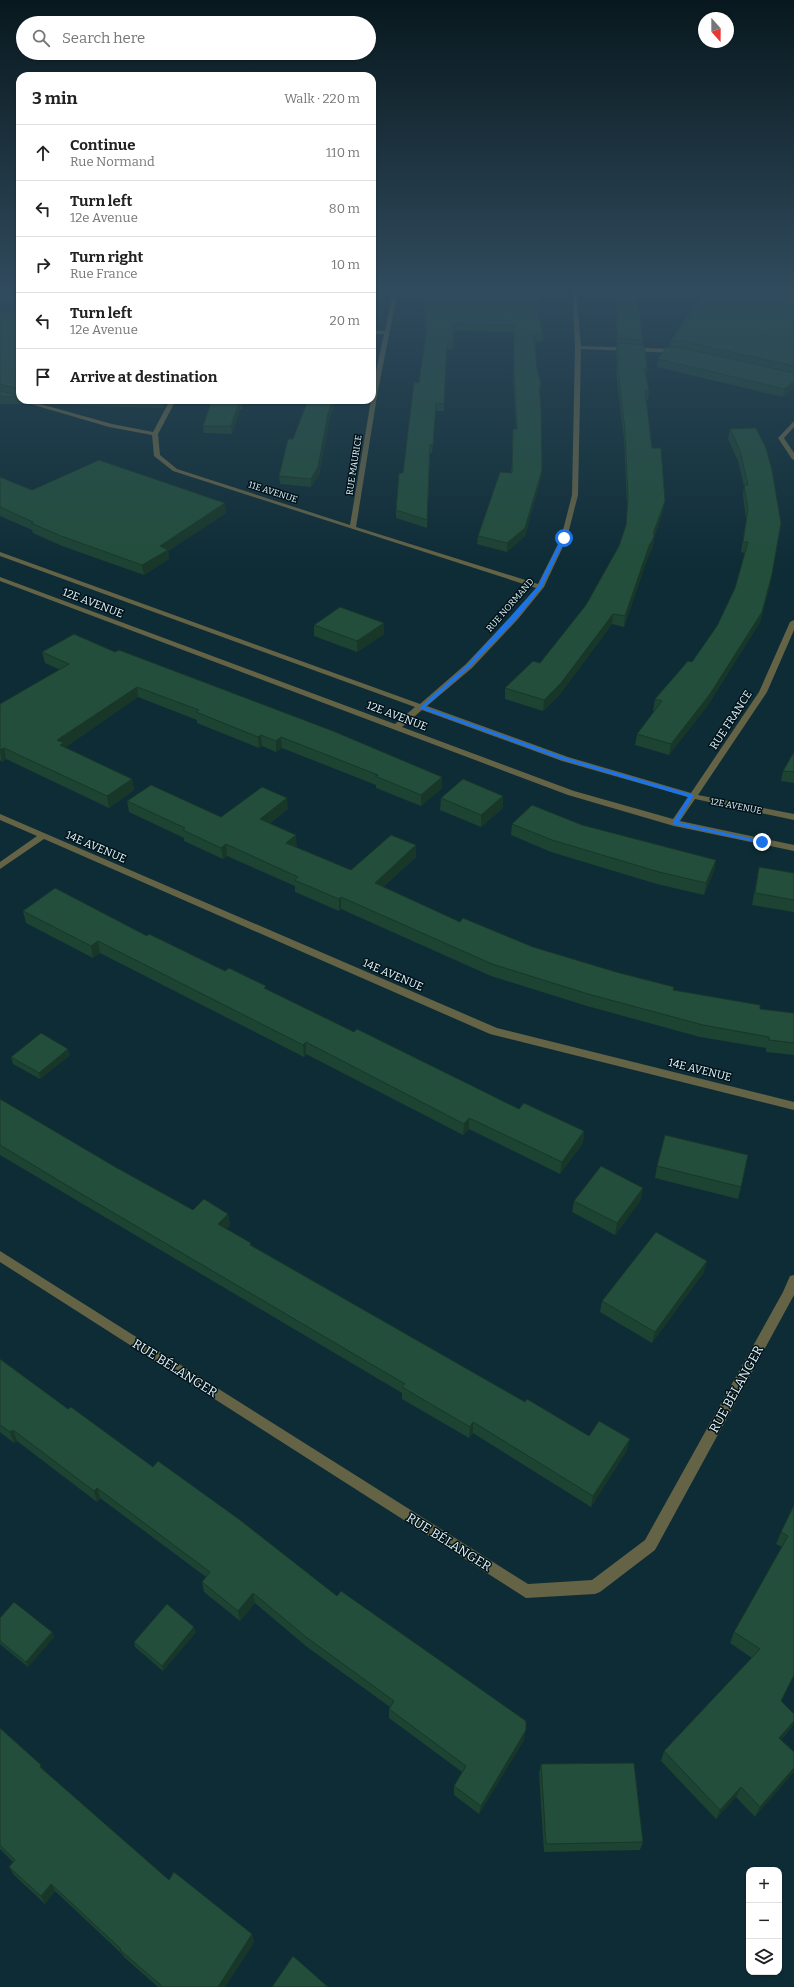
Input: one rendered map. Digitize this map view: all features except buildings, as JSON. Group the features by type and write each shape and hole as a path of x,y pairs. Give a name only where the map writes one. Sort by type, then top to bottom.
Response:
{"street":[{"name":"RUE NORMAND","path":"396,728 469,666 515,616 540,586 564,538 575,495 577,383"},
{"path":"35,404 111,426 155,434 171,404"},
{"name":"RUE MAURICE","path":"353,528 373,404"},
{"path":"794,424 781,438 794,458"},
{"name":"11E AVENUE","path":"155,434 157,456 175,470 353,528 540,586"},
{"name":"12E AVENUE","path":"0,554 565,759 692,796 794,817"},
{"name":"12E AVENUE","path":"0,580 542,783 674,823 794,848"},
{"name":"RUE FRANCE","path":"674,823 726,750 763,692 794,622"},
{"name":"14E AVENUE","path":"0,817 42,837 494,1031 794,1106"},
{"path":"0,866 42,837"},
{"name":"RUE BÉLANGER","path":"0,1256 526,1591 595,1587 650,1545 789,1293 794,1280"}],"route":[{"path":"564,538 540,586 515,616 469,666 421,708 565,759 656,787 692,796 674,823 762,842"}]}
